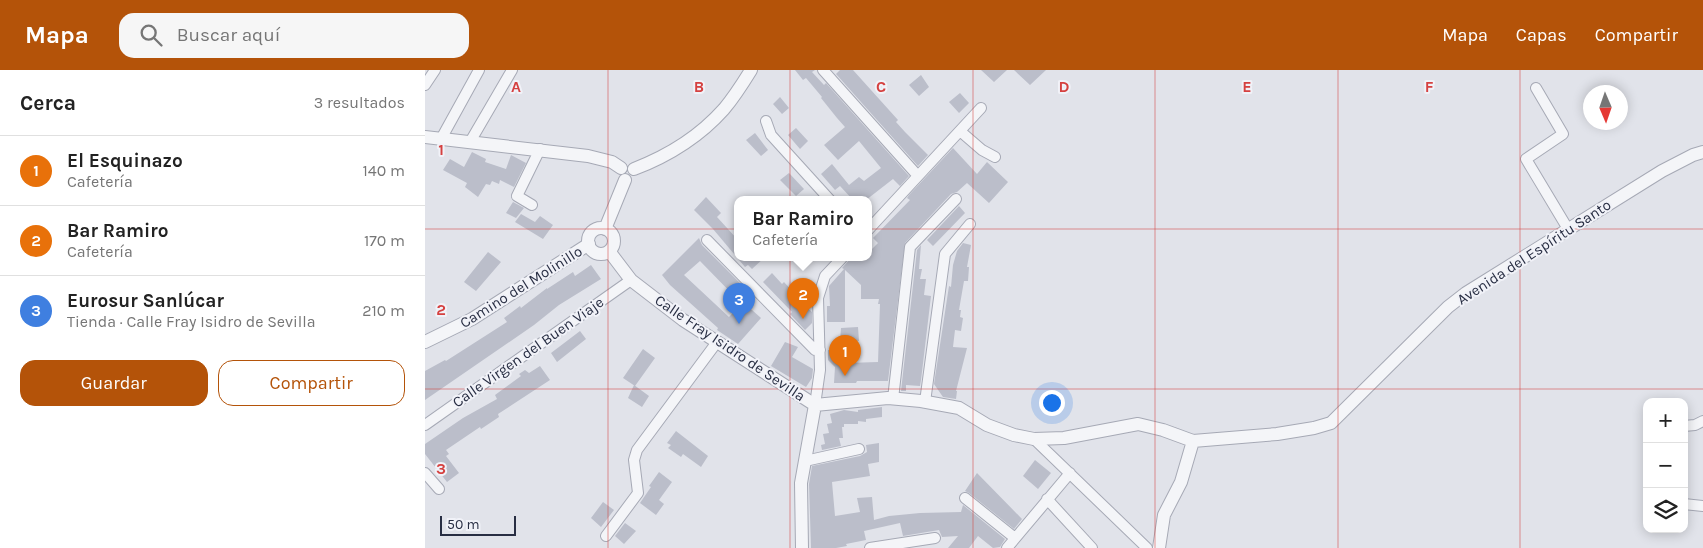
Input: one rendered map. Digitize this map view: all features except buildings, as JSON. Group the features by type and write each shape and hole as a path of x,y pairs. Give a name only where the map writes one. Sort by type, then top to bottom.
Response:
{"street":[{"path":"425,85 435,70"},
{"path":"441,139 479,70"},
{"path":"470,142 512,70"},
{"path":"605,229 627,173 657,160 690,140 710,124 725,108 751,70"},
{"path":"823,70 918,176"},
{"path":"1537,88 1563,134 1526,159 1568,229"},
{"path":"872,226 981,108"},
{"path":"766,121 771,135 826,196"},
{"path":"960,131 982,150 995,157"},
{"path":"425,137 588,156 612,162 627,173"},
{"path":"532,205 517,196 540,149"},
{"name":"Avenida del Espíritu Santo","path":"1193,440 1277,434 1314,428 1331,423 1448,307 1466,293 1662,171 1703,152"},
{"path":"893,399 910,247 956,199"},
{"path":"925,402 945,254 970,224"},
{"path":"605,229 612,233 613,245 609,251 597,253 589,244 589,238 593,232 605,229"},
{"path":"707,240 815,350 820,350"},
{"name":"Camino del Molinillo","path":"425,342 472,319 589,244"},
{"name":"Calle Fray Isidro de Sevilla","path":"609,251 631,280 683,320 815,405 893,399 925,402 959,408 987,425 1014,435 1035,439 1064,438 1139,424 1193,440"},
{"path":"802,548 801,484 820,370 818,298 825,276 838,261"},
{"name":"Calle Virgen del Buen Viaje","path":"425,425 631,280"},
{"path":"606,536 638,493 634,460 637,450 717,342"},
{"path":"1688,426 1703,421"},
{"path":"1035,439 1147,548"},
{"path":"1159,548 1164,515 1181,482 1193,440"},
{"path":"805,461 859,449"},
{"path":"425,473 439,489"},
{"path":"1007,548 1070,473"},
{"path":"965,498 1015,538"},
{"path":"1047,499 1092,548"},
{"path":"1688,504 1703,506"},
{"path":"870,548 935,538"}],"place":[{"name":"Bar Ramiro","path":"803,319"},
{"name":"Eurosur Sanlúcar","path":"739,324"},
{"name":"El Esquinazo","path":"845,376"}]}
